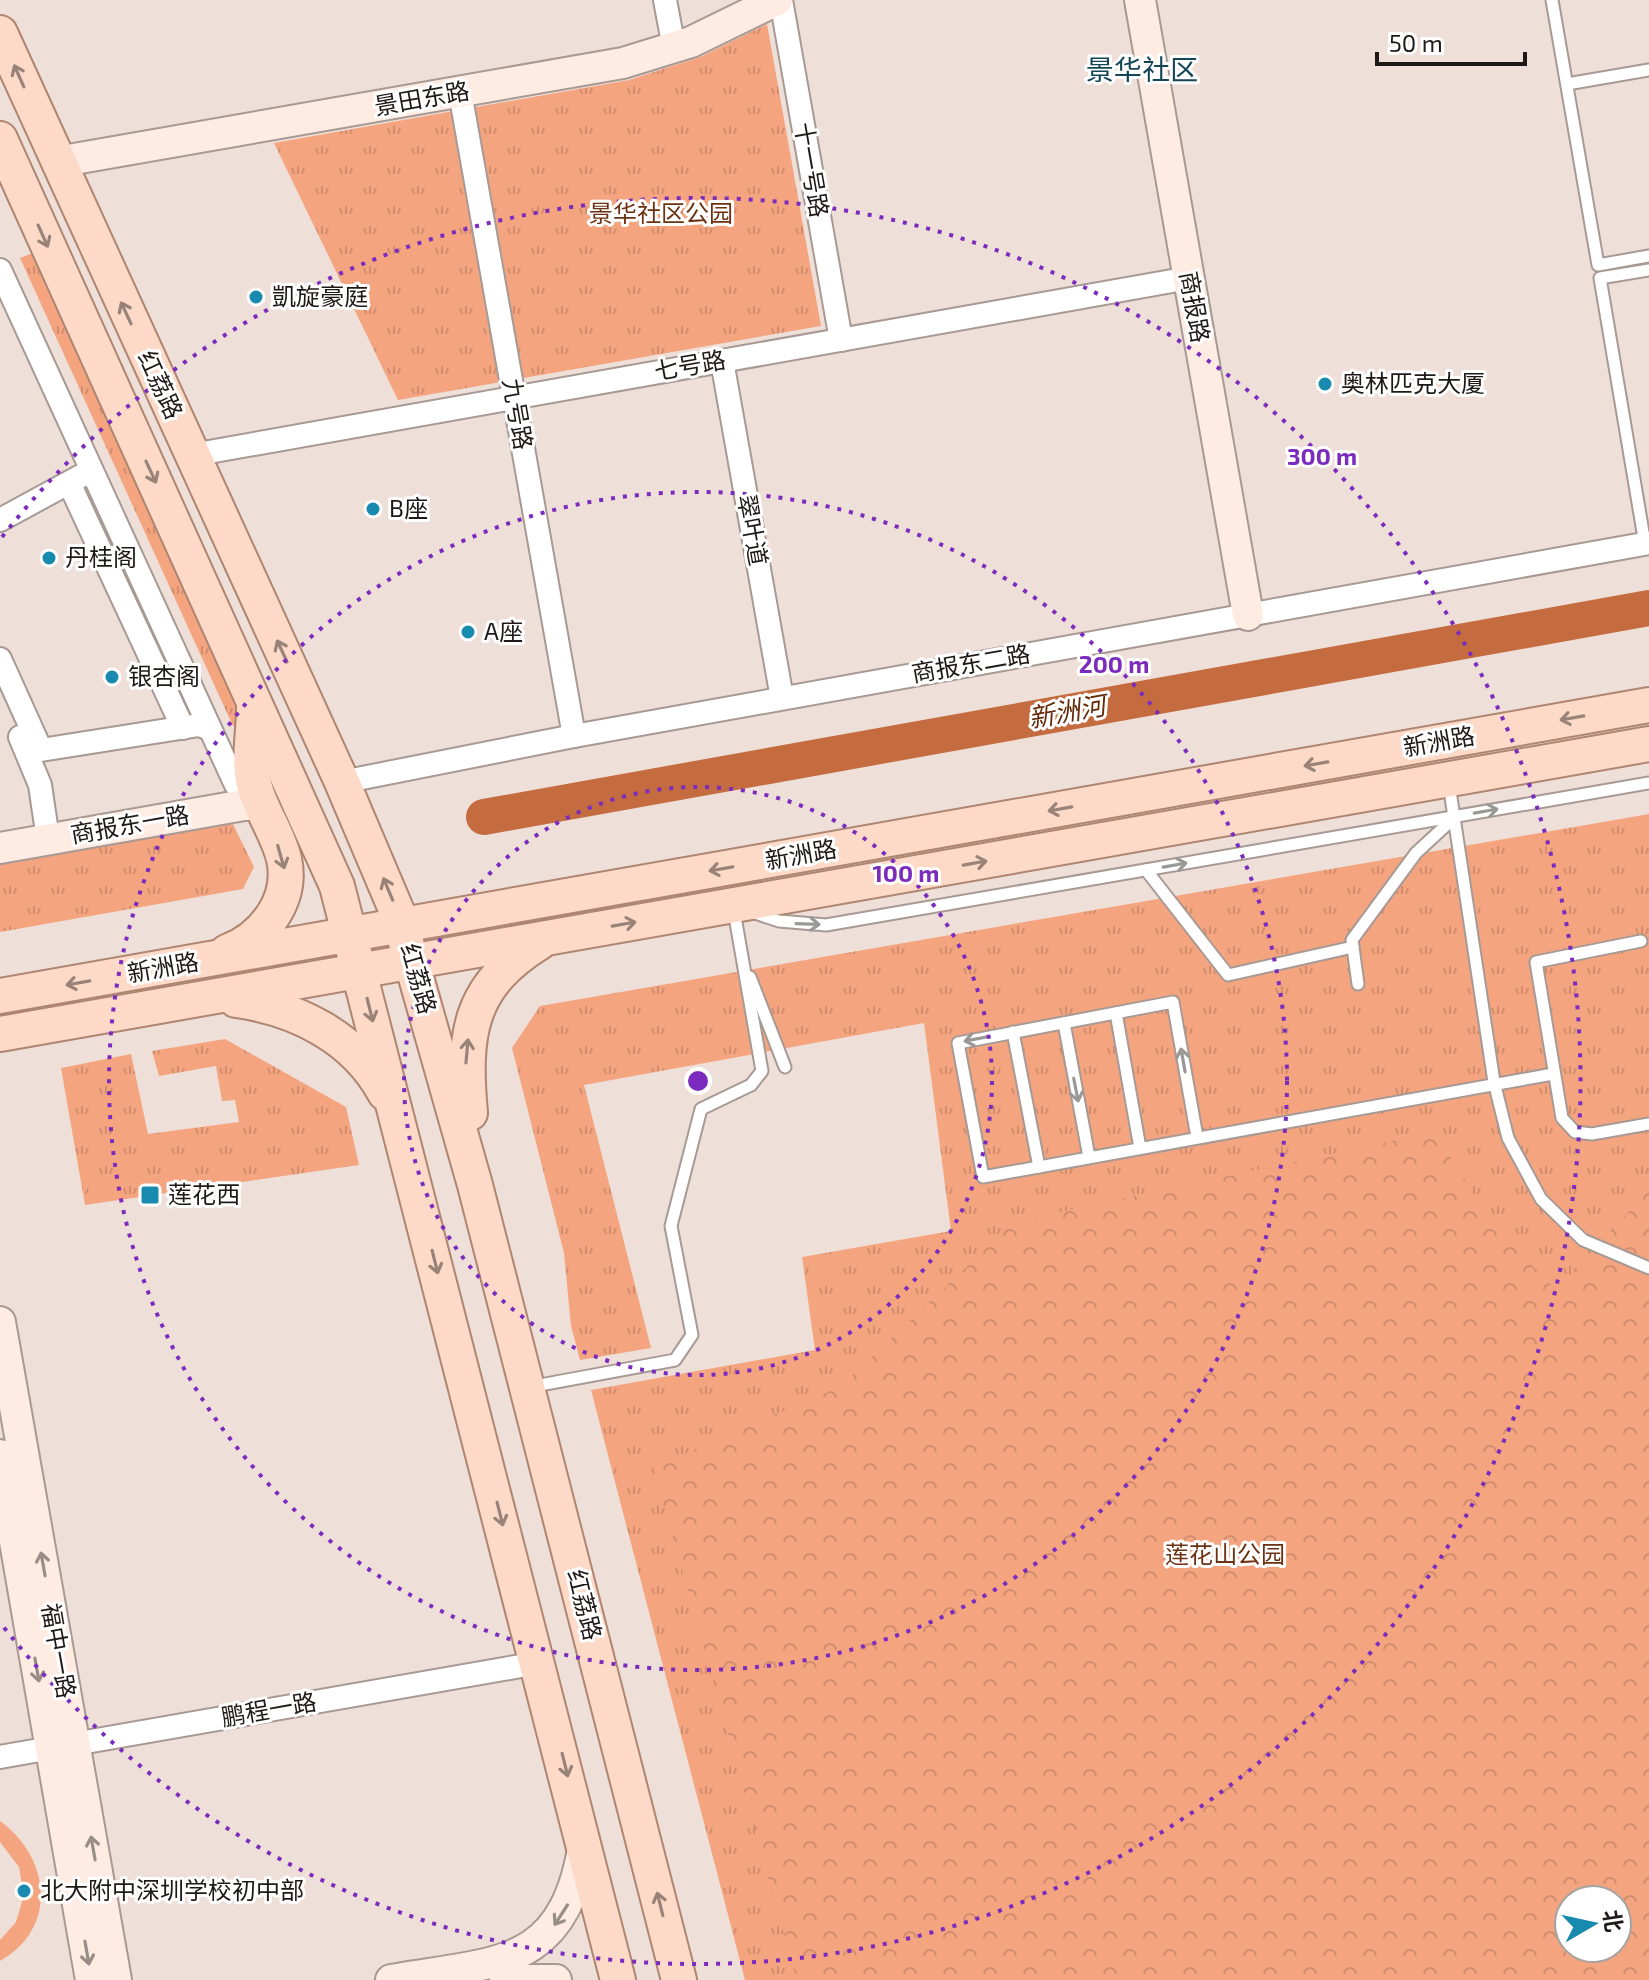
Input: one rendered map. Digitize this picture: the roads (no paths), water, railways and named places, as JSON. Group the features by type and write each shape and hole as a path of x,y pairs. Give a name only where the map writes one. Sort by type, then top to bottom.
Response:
{"main road":[{"name":"红荔路","path":"0,33 342,782 402,926 475,1185 679,1980"},
{"name":"红荔路","path":"0,139 10,177 326,857 351,934 618,1980"},
{"path":"210,959 253,938 281,902 286,879 284,858 250,790 255,701"},
{"name":"新洲路","path":"0,996 1649,705"},
{"name":"新洲路","path":"0,1034 1649,744"},
{"path":"475,1185 466,1063 468,1033 476,1008 493,981 514,958 547,938"},
{"path":"204,998 267,1004 323,1028 361,1060 397,1113"}],"street":[{"path":"665,0 674,48"},
{"name":"景田东路","path":"57,162 623,63 674,48 779,0"},
{"name":"十一号路","path":"779,0 841,340"},
{"name":"商报路","path":"1140,0 1248,615"},
{"name":"九号路","path":"460,92 574,736"},
{"path":"0,270 210,729 250,790"},
{"name":"七号路","path":"192,455 1189,278"},
{"name":"翠叶道","path":"722,361 782,698"},
{"path":"6,521 70,485 83,474 87,461"},
{"path":"70,485 183,728"},
{"name":"商报东二路","path":"342,782 782,698 1647,544"},
{"path":"0,659 41,750 51,838"},
{"path":"12,722 40,785 51,838"},
{"path":"41,750 199,725 210,729"},
{"name":"商报东一路","path":"0,848 250,790"},
{"path":"0,1055 35,1028"},
{"name":"福中一路","path":"0,1322 63,1746 91,1980"},
{"name":"福中一路","path":"0,1455 116,1980"},
{"name":"鹏程一路","path":"0,1757 538,1663"},
{"path":"391,1980 509,1959 528,1949 551,1930 566,1909 578,1877 584,1842"},
{"path":"505,1980 556,1980"}],"lane":[{"path":"1552,0 1598,265 1649,256"},
{"path":"1567,84 1649,70"},
{"path":"1647,544 1600,278 1649,270"},
{"path":"1448,780 1494,1082 1508,1138 1541,1199 1583,1240 1649,1268"},
{"path":"528,1387 675,1360 692,1335 671,1226 701,1109 751,1085 762,1071 733,905 779,921 826,925 1649,783"},
{"path":"1358,984 1352,940 1416,853 1455,816"},
{"path":"1146,870 1228,975 1353,947"},
{"path":"1641,941 1536,962 1562,1118 1575,1132 1592,1134 1649,1124"},
{"path":"742,954 785,1067"},
{"path":"1197,1137 1173,1002 958,1043 983,1177 1494,1082 1553,1074"},
{"path":"1116,1013 1140,1148"},
{"path":"1064,1023 1089,1157"},
{"path":"1013,1032 1039,1167"}],"waterway":[{"name":"新洲河","path":"484,817 1649,608"}],"place":[{"name":"凱旋豪庭","path":"256,297"},
{"name":"奥林匹克大厦","path":"1325,384"},
{"name":"B座","path":"373,509"},
{"name":"丹桂阁","path":"49,558"},
{"name":"A座","path":"468,632"},
{"name":"银杏阁","path":"112,677"},
{"name":"莲花西","path":"150,1195"},
{"name":"北大附中深圳学校初中部","path":"24,1891"}],"district":[{"name":"景华社区","path":"1142,70"}],"park label":[{"name":"景华社区公园","path":"661,214"},
{"name":"莲花山公园","path":"1225,1555"}]}
